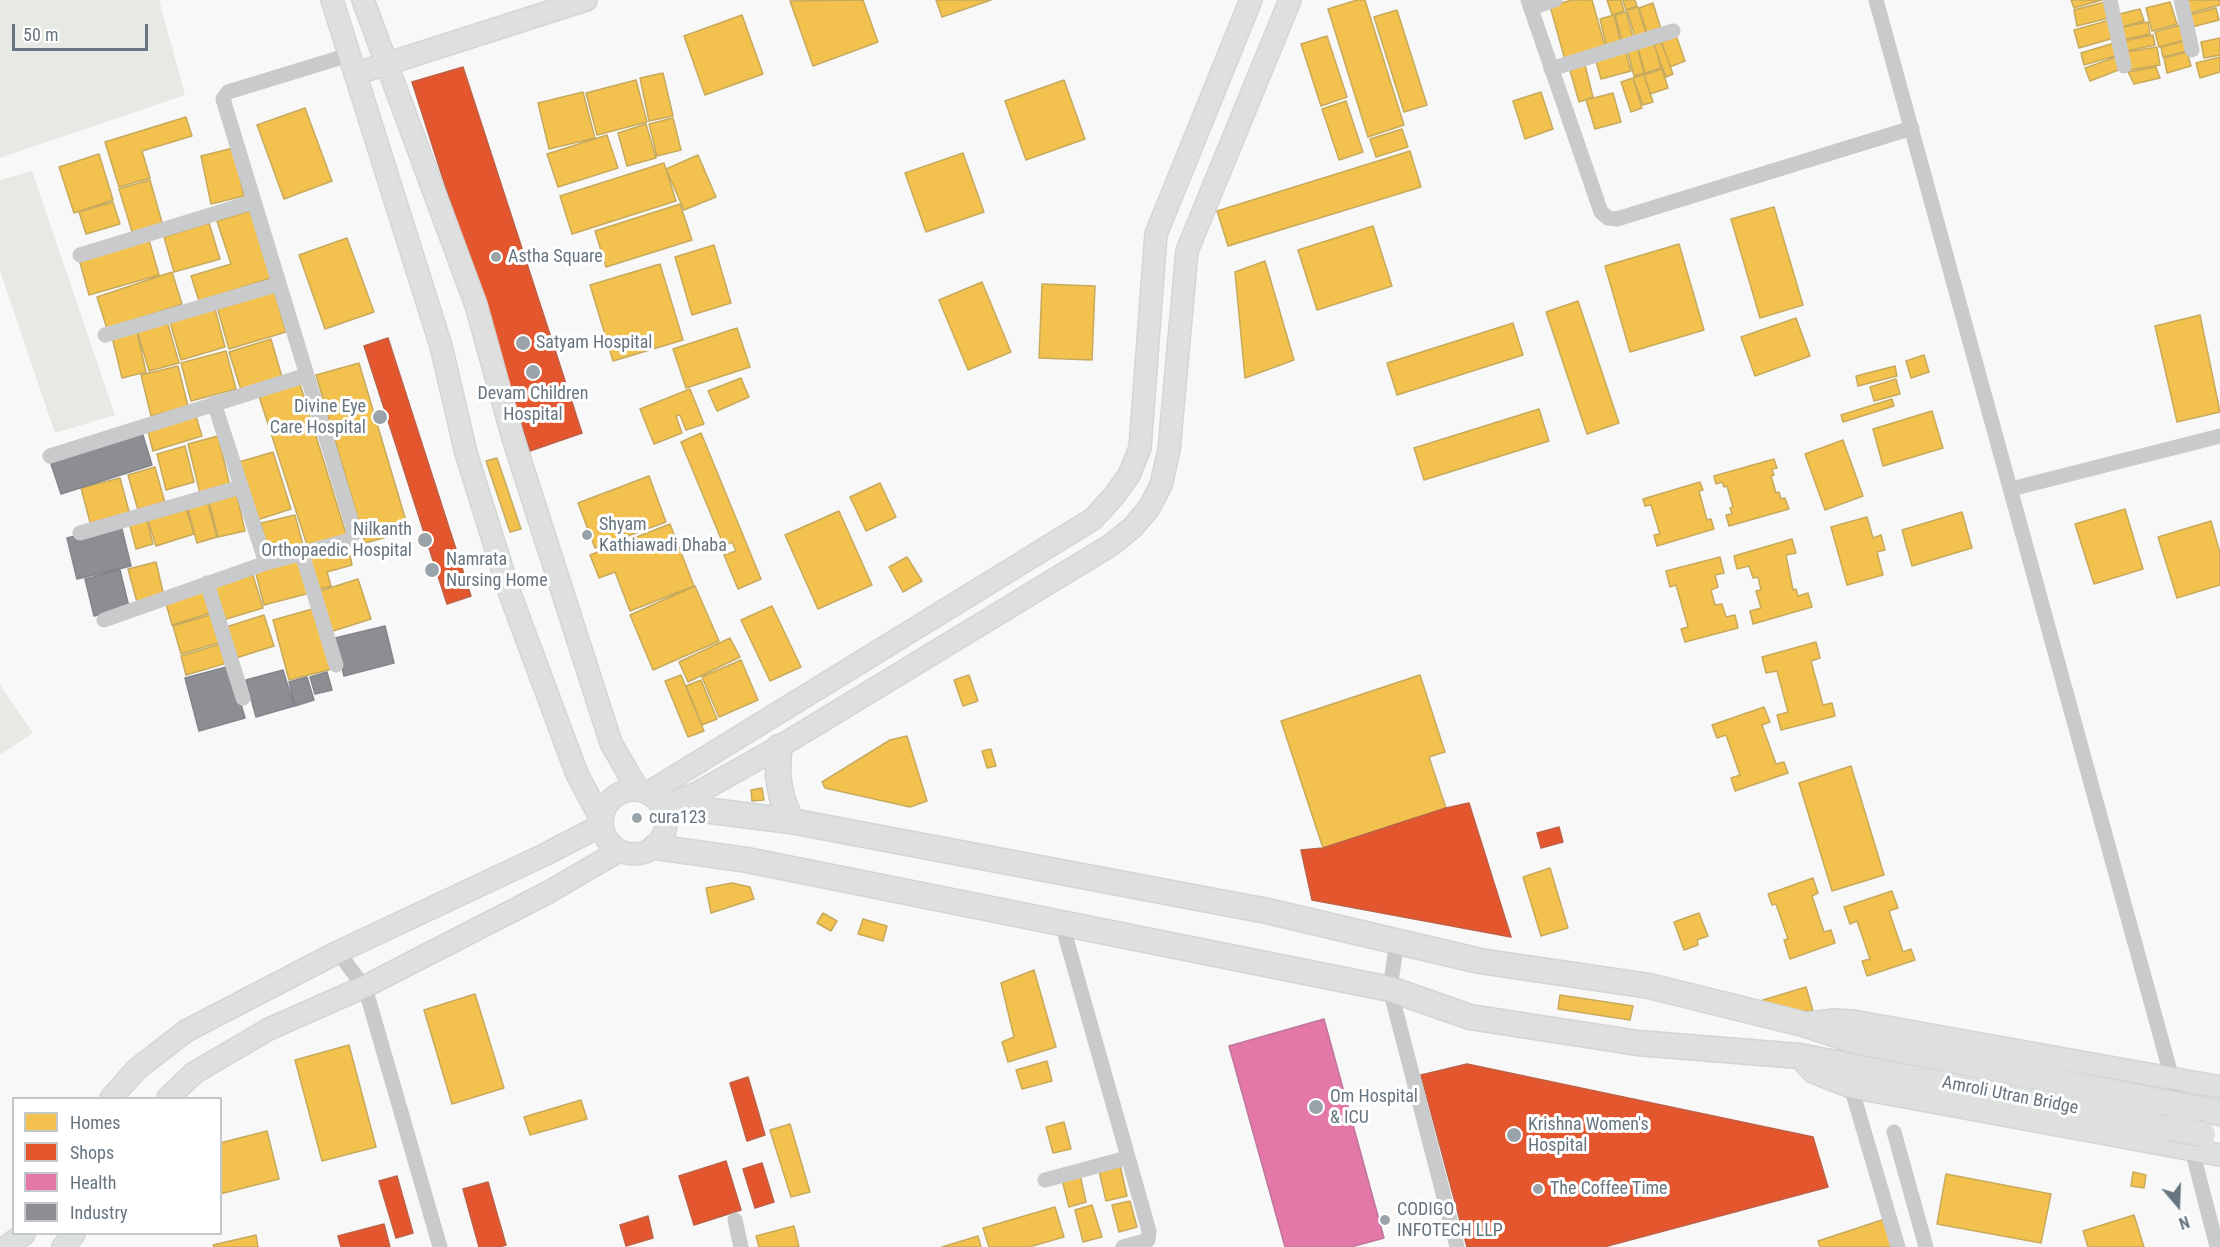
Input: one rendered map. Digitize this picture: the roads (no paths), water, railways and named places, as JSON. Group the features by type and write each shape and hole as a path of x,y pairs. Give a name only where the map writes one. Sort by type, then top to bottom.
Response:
{"main road":[{"path":"332,0 441,346 466,453 510,594 577,774 602,823 608,841 619,851 635,855 655,847 666,829 654,800 611,743 513,438 476,305 363,0"},
{"path":"352,65 386,65 586,0"},
{"path":"654,800 865,660 1092,519 1129,475 1140,448 1156,234 1251,0"},
{"path":"112,1097 137,1069 186,1031 338,952 602,823 606,807 617,795 654,800 699,792 779,747 1111,545 1133,527 1149,508 1161,485 1169,450 1187,251 1290,0"},
{"path":"865,660 880,686"},
{"path":"779,747 778,776 782,798 791,821"},
{"name":"Amroli Utran Bridge","path":"654,800 688,808 791,821 1267,911 1480,961 1649,986 1803,1024 1855,1041 2220,1113"},
{"name":"Amroli Utran Bridge","path":"655,847 747,860 1390,989 1470,1017 1638,1043 1799,1056 2171,1128 2205,1140"},
{"path":"169,1097 194,1073 269,1029 364,987 547,893 619,851"},
{"path":"1803,1024 1834,1020 1853,1021 2220,1087"},
{"path":"1799,1056 1813,1072 1851,1087 2205,1140 2220,1155"},
{"path":"6,1247 21,1235"},
{"path":"63,1247 72,1235"}],"street":[{"path":"1555,0 1529,4 1601,212 1608,218 1617,219 1912,128"},
{"path":"1876,0 2171,1078 2205,1140 2217,1247"},
{"path":"2110,0 2124,66"},
{"path":"2181,0 2192,50"},
{"path":"1551,69 1672,31"},
{"path":"104,620 207,583 350,540 353,527 253,202 224,104 224,96 352,65"},
{"path":"80,255 253,202"},
{"path":"105,335 279,284"},
{"path":"50,456 307,375"},
{"path":"214,403 266,564"},
{"path":"2011,489 2220,436"},
{"path":"80,533 241,487"},
{"path":"302,554 336,664"},
{"path":"207,583 243,698"},
{"path":"1062,924 1149,1231 1148,1240 1123,1247"},
{"path":"1397,941 1390,989 1457,1247"},
{"path":"338,952 364,987 440,1247"},
{"path":"1851,1087 1898,1247"},
{"path":"1894,1132 1926,1247"},
{"path":"1045,1180 1127,1158"},
{"path":"735,1220 741,1247"}],"place":[{"name":"Astha Square","path":"496,257"},
{"name":"Satyam Hospital","path":"523,343"},
{"name":"Devam Children Hospital","path":"533,372"},
{"name":"Divine Eye Care Hospital","path":"380,417"},
{"name":"Shyam Kathiawadi Dhaba","path":"587,535"},
{"name":"Nilkanth Orthopaedic Hospital","path":"425,540"},
{"name":"Namrata Nursing Home","path":"432,570"},
{"name":"cura123","path":"637,818"},
{"name":"Om Hospital & ICU","path":"1316,1107"},
{"name":"Krishna Women's Hospital","path":"1514,1135"},
{"name":"The Coffee Time","path":"1538,1189"},
{"name":"CODIGO INFOTECH LLP","path":"1385,1220"}]}
